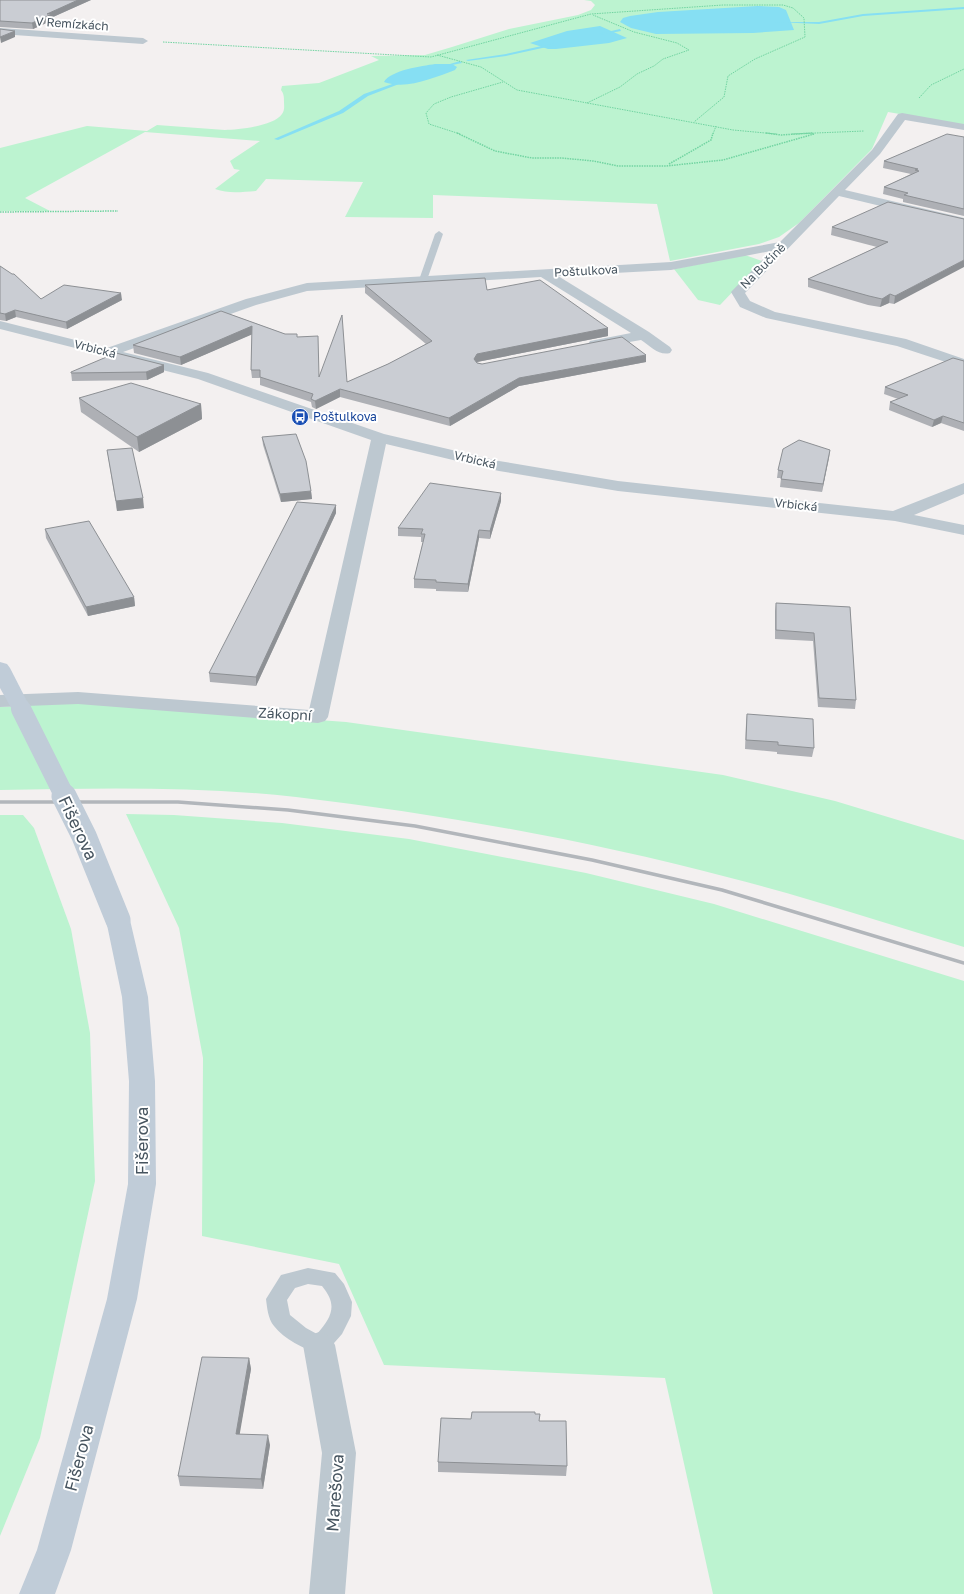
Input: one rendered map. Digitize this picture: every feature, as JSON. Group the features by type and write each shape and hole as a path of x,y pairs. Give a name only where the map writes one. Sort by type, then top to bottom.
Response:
{"street":[{"name":"V Remízkách","path":"0,31 143,41"},
{"path":"902,116 964,127"},
{"name":"Na Bučině","path":"902,116 876,152 738,292 745,304 771,315 901,342 964,364"},
{"path":"837,192 964,222"},
{"name":"Poštulkova","path":"108,352 251,302 307,287 671,266 785,245"},
{"path":"545,274 644,335 665,350"},
{"name":"Vrbická","path":"0,325 203,376 379,438 499,466 618,486 895,516 964,530"},
{"path":"582,347 644,335"},
{"name":"Zákopní","path":"12,703 78,698 318,717 379,438"},
{"path":"895,516 964,488"},
{"name":"Fišerova","path":"0,668 12,703 84,836 118,920 136,1005 142,1081 142,1184 122,1299 54,1550 37,1594"},
{"name":"Marešova","path":"319,1345 339,1453 327,1594"}],"lane":[{"path":"423,280 439,234"}],"path":[{"path":"143,41 431,56 592,14 660,8 723,5 783,5 793,8 804,18 805,37 785,47 754,59 728,76 724,97 694,122"},
{"path":"586,103 620,87 637,74 654,66 663,59 689,50 677,43 634,32 592,14"},
{"path":"436,55 481,67 517,90 716,126 781,135 893,129"},
{"path":"902,116 931,85 964,69"},
{"path":"503,82 451,96 434,104 426,113 429,124 462,135 495,151 532,158 562,158 593,161 618,166 666,166 723,160 814,134"},
{"path":"666,166 684,157 711,140 716,126"},
{"path":"0,212 118,212"}],"green space":[{"path":"584,0 964,0 964,125 888,112 872,149 799,223 779,237 759,244 670,261 657,204 433,195 433,218 345,217 363,182 266,179 256,191 220,191 215,189 240,170 234,169 230,161 260,141 145,132 25,198 50,211 0,211 0,148 87,126 147,131 157,125 225,130 272,122 284,111 284,96 281,90 282,86 319,83 379,60 371,56 425,55 509,29 578,15 591,10 595,5 591,1"},
{"path":"745,255 762,261 720,305 698,300 674,269"},
{"path":"77,702 346,722 723,775 835,801 964,840 964,947 787,893 621,851 405,811 259,793 185,789 111,788 0,790 0,707"},
{"path":"126,814 174,815 282,823 409,839 586,873 714,904 964,981 964,1594 713,1594 665,1378 384,1365 339,1264 202,1236 203,1058 179,928"},
{"path":"0,815 23,815 34,828 71,929 90,1033 95,1181 40,1438 0,1536"}],"water":[{"path":"758,6 779,7 786,10 794,30 753,33 656,34 631,28 620,22 623,18 630,16 658,12"},
{"path":"600,26 627,38 609,43 556,49 548,49 530,43 567,31"},
{"path":"435,64 452,64 457,67 455,70 411,84 402,85 384,82 393,74 415,67"}],"building":[{"path":"0,0 78,0 47,14 52,14 32,23 0,21"},
{"path":"0,29 15,31 0,37"},
{"path":"947,134 964,137 964,209 904,195 908,193 884,187 919,171 915,170 918,169 884,161"},
{"path":"888,202 964,219 964,260 895,296 890,294 882,299 808,279 888,242 832,227"},
{"path":"0,266 14,274 41,299 64,285 121,293 66,322 15,310 5,314 0,313"},
{"path":"485,278 487,290 540,280 608,328 477,354 474,359 477,363 482,364 622,337 646,355 519,378 449,418 340,389 315,401 311,399 313,394 260,377 260,370 251,370 252,326 180,357 133,345 221,311 285,334 297,334 297,337 318,336 319,377 342,315 347,382 388,364 432,341 365,285"},
{"path":"116,353 164,365 146,372 71,373"},
{"path":"953,358 964,361 964,423 943,416 934,420 890,402 908,395 885,387"},
{"path":"131,383 201,404 137,437 79,398"},
{"path":"296,434 306,461 311,491 280,494 262,437"},
{"path":"799,440 830,450 823,484 781,479 783,471 778,470 783,449"},
{"path":"132,448 143,498 116,501 107,450"},
{"path":"430,483 501,493 490,531 479,530 468,584 414,579 425,534 421,534 423,529 398,528"},
{"path":"297,502 336,505 256,677 209,673"},
{"path":"89,521 134,597 86,607 45,529"},
{"path":"776,603 850,607 856,700 819,698 814,633 776,630"},
{"path":"747,714 813,719 814,748 778,745 778,742 746,740"},
{"path":"202,1357 249,1358 236,1434 268,1435 261,1479 178,1476"},
{"path":"472,1412 535,1412 535,1414 540,1414 539,1421 566,1421 567,1466 438,1462 441,1418 471,1419"}],"waterway":[{"path":"777,22 819,23 863,15 964,8"},
{"path":"600,34 620,30"},
{"path":"468,60 506,55 555,44"},
{"path":"452,64 460,62"},
{"path":"276,139 341,112 366,95 397,84"}],"railway":[{"path":"0,802 178,802 288,810 415,826 592,860 722,890 964,963"}],"place":[{"name":"Poštulkova","path":"300,417"}]}
